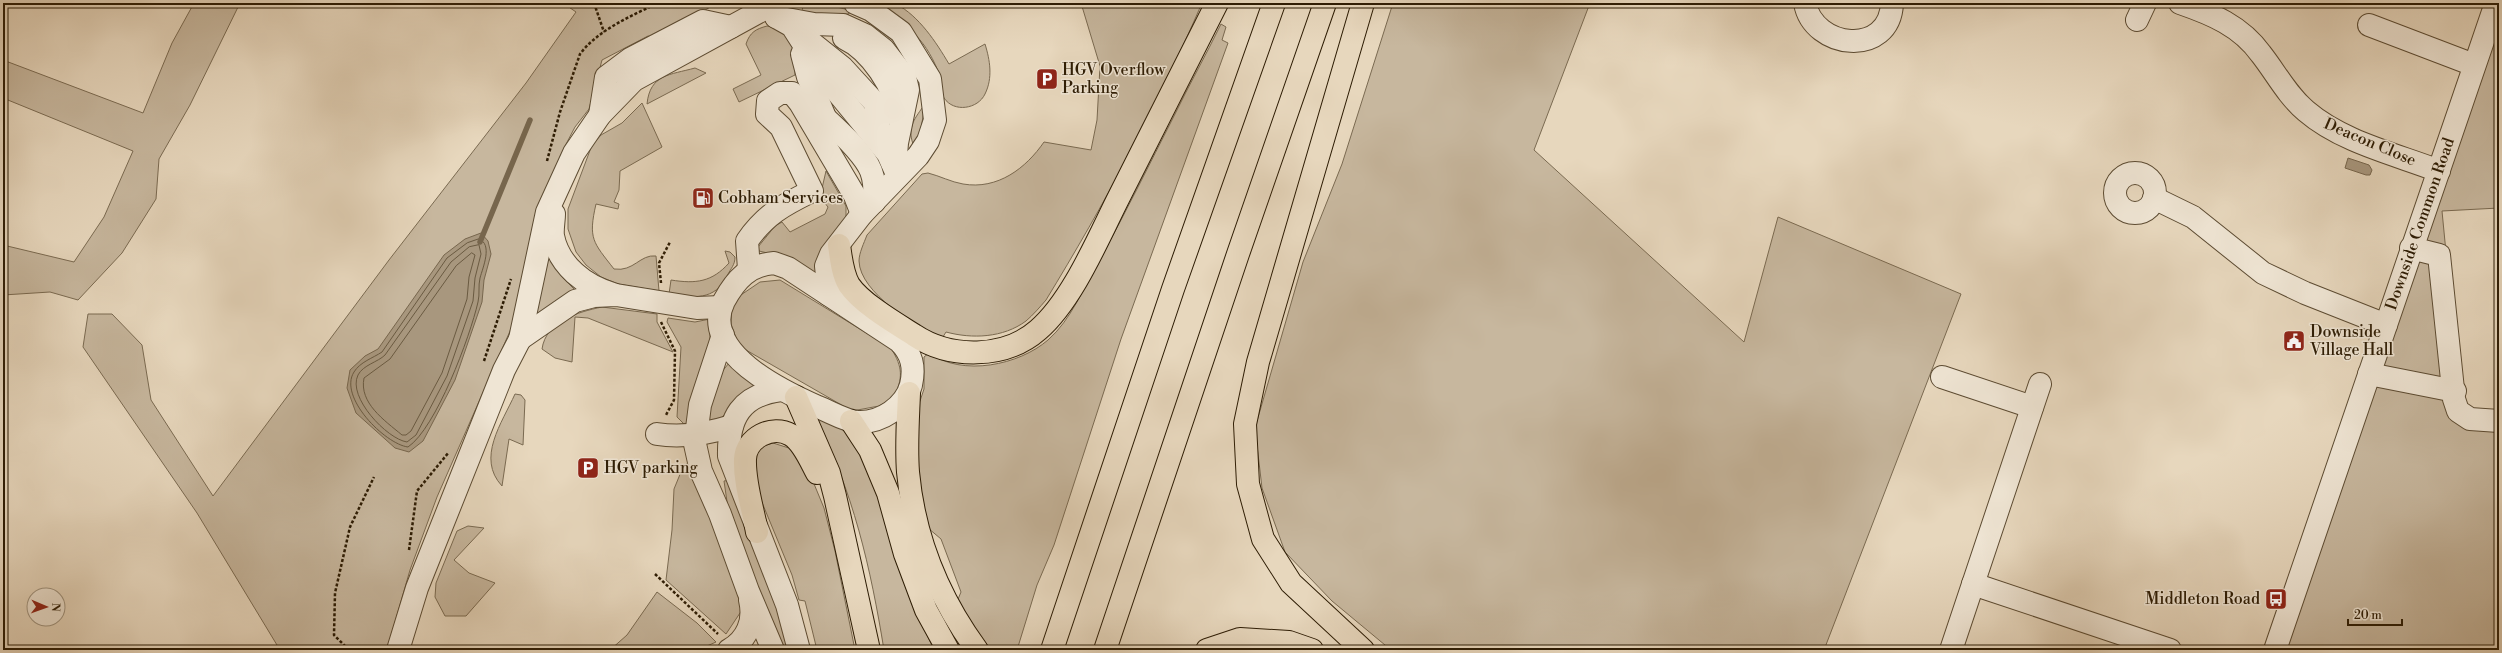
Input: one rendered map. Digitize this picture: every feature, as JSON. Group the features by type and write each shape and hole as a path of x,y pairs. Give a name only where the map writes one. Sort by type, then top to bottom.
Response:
{"highway":[{"path":"839,245 843,271 849,284 858,295 920,339 950,350 980,352 1015,345 1027,339 1054,314 1084,266 1217,3"},
{"path":"1052,650 1173,289 1274,3"},
{"path":"1105,650 1238,254 1325,3"},
{"path":"1363,650 1291,582 1263,539 1248,484 1244,424 1258,362 1364,3"},
{"path":"788,393 829,473 869,650"},
{"path":"909,393 908,472 917,521 941,592 977,650"},
{"path":"851,421 870,450 888,493 905,554 926,610 948,650"},
{"path":"758,532 745,458 748,445 758,437 779,432 792,436 803,449 830,499 841,525"},
{"path":"1207,650 1240,639 1289,642 1312,650"}],"street":[{"path":"785,18 824,76 892,153 918,156 928,141 935,120 930,79 901,32 871,10 855,3"},
{"path":"1805,3 1813,22 1825,33 1835,38 1856,41 1879,34 1887,24 1892,13 1892,3"},
{"name":"Deacon Close","path":"2180,3 2223,20 2243,34 2261,54 2295,102 2317,120 2346,136 2439,171"},
{"name":"Downside Common Road","path":"2275,650 2496,3"},
{"path":"785,18 851,60 882,96 892,153"},
{"path":"785,18 823,116 861,180 869,200 868,208"},
{"path":"398,650 422,574 504,370 520,339 547,212 574,153 600,115 634,80 731,27 785,18 843,25 865,35 884,50 900,72 908,90 892,153 868,208 831,254 826,266 828,295"},
{"path":"2369,25 2474,65"},
{"path":"749,269 746,242 759,224 780,206 812,191 781,127 767,114 768,101 780,92 792,93 800,103 855,196 868,208"},
{"path":"555,195 553,236 563,261 582,281 600,290 616,295 697,308 721,307"},
{"path":"2154,198 2193,217 2263,273 2305,293 2386,325"},
{"path":"2412,248 2439,255 2455,391 2455,406 2458,412 2481,421 2499,421"},
{"path":"774,263 788,268 899,341 908,350 912,361 913,376 909,393 902,403 885,415 865,422 851,421 788,393 760,377 739,359 723,335 720,327 721,307 736,282 749,269 774,263"},
{"path":"520,339 575,302 594,296 616,295"},
{"path":"723,335 700,404 695,435 700,471 720,514 748,591 774,650"},
{"path":"2369,374 2455,391"},
{"path":"1942,377 2032,407"},
{"path":"1951,650 2040,384"},
{"path":"720,514 721,465 730,433 746,403 756,395 788,393"},
{"path":"657,434 677,437 730,433"},
{"path":"730,433 729,456 787,605 800,650"},
{"path":"1973,584 2170,650"},
{"path":"727,645 740,644 750,628 752,608 748,591"}],"path":[{"path":"594,3 604,32"},
{"path":"546,163 560,112 580,54 586,46 604,32 658,3"},
{"path":"657,434 674,400 675,351 661,322 664,303 659,263 670,242"},
{"path":"482,367 513,271"},
{"path":"408,555 416,491 438,467 452,445"},
{"path":"349,650 334,635 335,593 350,527 374,477"},
{"path":"655,574 727,645"}],"shaded area":[{"path":"194,3 240,3 190,105 159,159 156,199 122,253 78,300 50,292 3,295 3,245 74,262 104,217 133,151 3,98 3,60 143,113 172,43"},
{"path":"563,3 717,3 656,39 648,36 602,60 589,109 575,127 565,146 541,206 514,322 437,497 410,570 387,650 280,650 197,513 83,347 88,314 112,314 142,345 151,400 213,496 389,260 526,83 576,12"},
{"path":"874,3 894,3 912,15 933,39 949,64 985,44 990,75 988,88 982,99 972,106 966,107 954,106 948,103 943,95 938,71 920,39 904,24"},
{"path":"1081,3 1202,3 1149,117 1089,228 1046,300 1026,321 1007,331 987,336 966,336 946,332 941,340 904,317 891,307 869,285 862,273 859,261 867,235 922,174 928,173 963,184 988,184 1010,175 1020,168 1037,152 1044,142 1091,150 1097,120 1100,66"},
{"path":"1393,3 1590,3 1534,150 1744,342 1778,217 1961,294 1824,650 1391,650 1332,601 1285,552 1262,488 1255,428 1303,262 1342,164"},
{"path":"803,5 833,6 849,10 849,14 815,14 802,11"},
{"path":"2499,18 2499,208 2442,211 2461,407 2499,417 2499,650 2282,650"},
{"path":"1221,24 1226,27 1222,40 1228,43 1121,339 1054,545 1037,585 1017,650 992,650 965,619 956,604 961,592 941,539 928,528 921,490 914,428 916,407 920,401 924,389 924,357 929,353 958,365 990,365 1022,356 1036,349 1056,332 1064,323 1076,303 1109,243"},
{"path":"767,26 777,28 784,32 793,43 795,75 739,102 733,89 761,75 746,44 749,37 754,32"},
{"path":"695,68 706,73 647,104 652,87 657,81 663,77"},
{"path":"642,103 662,147 620,171 619,190 614,202 619,204 618,209 596,204 592,225 594,240 597,246 614,269 627,268 650,256 656,256 659,291 618,284 601,277 586,265 576,252 568,229 568,209 592,145 601,135 622,123"},
{"path":"925,104 920,135 913,144 911,133 913,123"},
{"path":"826,171 846,206 846,218 818,276 793,259 759,251 758,247 775,226 782,222 790,232 825,214 828,207 820,197"},
{"path":"725,251 730,252 735,257 734,262 722,284 716,290 710,294 695,297 669,294 671,280 688,282 703,280 710,278 723,269 729,263"},
{"path":"548,256 563,278 575,290 540,314 533,312"},
{"path":"780,280 891,348 900,367 899,384 894,398 879,406 852,411 739,346 731,324 732,301 760,282"},
{"path":"602,307 657,314 657,322 673,352 588,318 575,317 572,362 555,358 542,349 545,339 550,331 564,319"},
{"path":"668,318 695,322 710,319 710,363 690,430 677,417 681,347 667,322"},
{"path":"729,363 756,379 753,386 716,423 703,427 720,374"},
{"path":"515,394 521,395 525,400 523,445 509,439 502,486 495,475 491,464 491,452 498,428"},
{"path":"814,417 845,430 872,461 910,598 934,650 884,650 873,590 859,530 840,472"},
{"path":"773,443 792,449 812,479 824,508 835,551 855,650 817,650 805,601 799,600 792,575 761,500 754,476 755,453 764,446"},
{"path":"690,461 738,577 742,610 726,634 666,580 672,530 674,489 683,467"},
{"path":"730,480 795,650 782,650 730,522 724,481"},
{"path":"468,526 484,528 454,560 469,573 495,583 466,616 445,616 435,597 436,583 457,531"},
{"path":"657,592 697,623 716,642 698,650 610,650 627,635"}],"water":[{"path":"2348,158 2369,165 2372,170 2370,175 2345,168"},
{"path":"481,233 488,241 491,254 484,280 482,302 455,380 423,441 409,452 395,448 356,413 347,388 350,370 365,356 378,349 444,255 465,239"}],"waterway":[{"path":"480,242 530,120"}],"place":[{"name":"HGV Overflow Parking","path":"1047,79"},
{"name":"Cobham Services","path":"703,198"},
{"name":"Downside Village Hall","path":"2294,341"},
{"name":"HGV parking","path":"588,468"},
{"name":"Middleton Road","path":"2276,599"}]}
